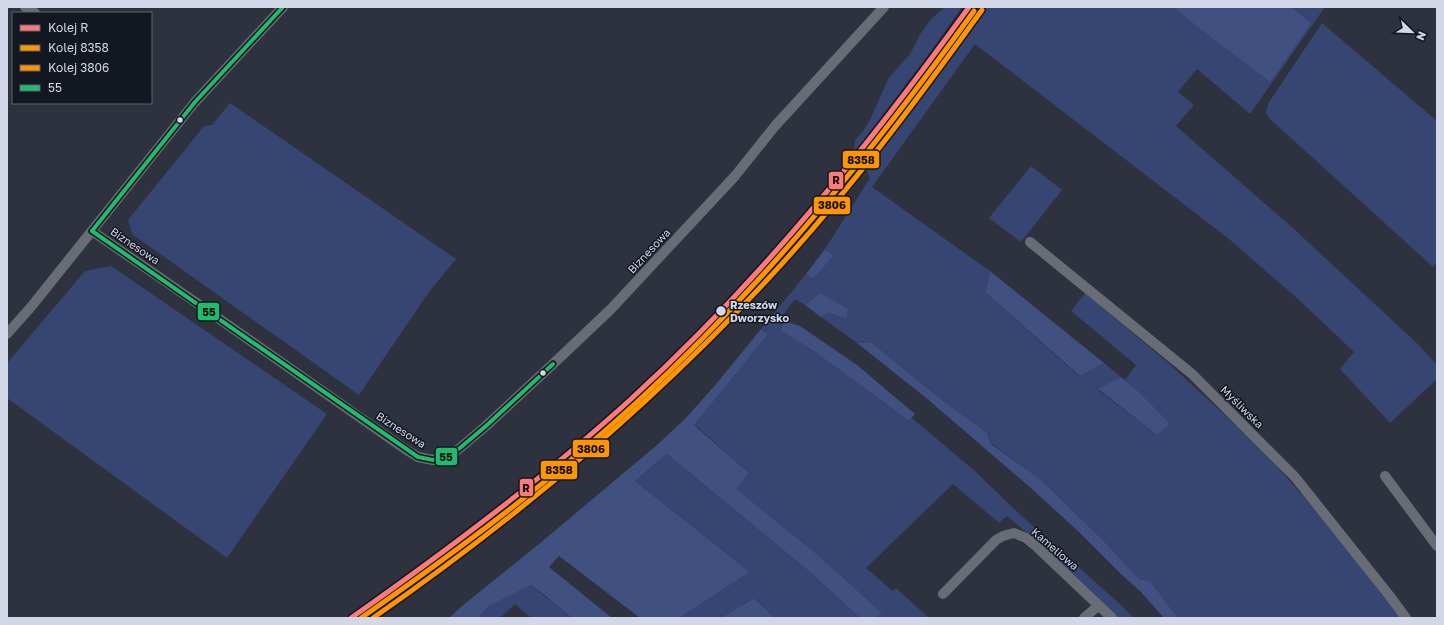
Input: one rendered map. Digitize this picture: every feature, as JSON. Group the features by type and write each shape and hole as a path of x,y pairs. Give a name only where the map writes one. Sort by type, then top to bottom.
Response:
{"street":[{"name":"Biznesowa","path":"283,7 201,95 92,231 405,449 426,460 444,458 454,452 486,426 611,309 735,176 775,126 884,7"},
{"path":"7,334 32,307 92,231"},
{"name":"Myśliwska","path":"1030,242 1192,374 1290,472 1406,618"},
{"path":"1385,476 1437,546"},
{"name":"Kameliowa","path":"943,594 996,540 1014,532 1026,538 1038,548 1112,618"},
{"path":"1084,618 1098,606"}],"shaded area":[{"path":"945,7 962,7 931,51 854,153 855,140 870,120 888,79 910,54 930,20"},
{"path":"982,7 1325,7 1250,114 1197,69 1178,92 1194,105 1176,126 1294,229 1420,346 1437,365 1437,379 1390,423 1340,369 1354,352 1298,299 1229,239 975,44 872,187 990,271 985,292 1079,376 1104,363 1121,377 1098,390 1157,435 1169,424 1138,391 1125,380 1136,365 1071,311 1085,293 1166,361 1261,448 1344,543 1402,618 1178,618 1151,582 1139,579 1103,540 1040,479 991,443 987,433 937,396 871,342 857,343 821,317 828,313 846,317 820,293 805,305 795,299 781,318 785,321 780,330 815,352 909,421 912,418 976,472 1014,509 1134,618 1116,618 1050,553 1007,516 999,523 953,484 866,568 893,591 896,588 929,618 875,618 881,613 819,556 735,489 749,473 694,424 768,334 761,329 806,274 813,279 834,256 825,249 870,178 867,171 862,170"},
{"path":"1173,7 1291,7 1311,23 1270,82"},
{"path":"1322,23 1437,121 1437,262 1433,267 1269,118 1266,112 1269,102"},
{"path":"230,103 456,259 429,292 359,395 132,234 128,220 204,126 212,125"},
{"path":"1031,166 1062,190 1021,242 989,218"},
{"path":"825,249 834,256 813,279 806,274"},
{"path":"111,266 327,414 227,558 7,398 7,363 85,271"},
{"path":"990,271 1104,363 1080,376 985,292"},
{"path":"820,293 848,309 846,318 828,313 821,317 805,305"},
{"path":"785,321 800,326 857,365 915,414 909,421 815,352 780,330"},
{"path":"761,329 768,334 694,425 749,473 736,489 819,556 882,613 875,618 860,618 811,573 667,454 635,481 750,572 679,618 640,618 559,556 549,567 612,618 572,618 531,585 489,606 478,618 449,618 657,445 686,418"},
{"path":"871,342 937,396 987,433 991,444 1040,479 1103,540 1139,579 1151,582 1178,618 1164,618 1141,592 1032,489 925,397 857,343"},
{"path":"1121,377 1138,391 1170,424 1157,435 1098,389"},
{"path":"667,454 811,573 860,618 775,618 754,598 721,618 679,618 750,572 635,481"},
{"path":"531,585 572,618 531,618 515,604 500,618 478,618 489,606"},
{"path":"754,598 775,618 721,618"}],"rail line":[{"name":"R","path":"351,618 459,540 529,486 598,429 678,354 724,308 810,212 892,111 969,7"},
{"name":"3806","path":"373,618 479,541 530,501 629,416 723,326 768,279 825,215 879,148 982,10"},
{"name":"8358","path":"361,618 468,541 537,488 636,403 683,358 729,312 815,215 897,115 974,11"}],"transit line":[{"name":"55","path":"92,231 195,102 283,7"},
{"name":"55","path":"92,231 418,457 433,460 444,458 454,453 486,426 553,364"}],"place":[{"name":"Rzeszów Dworzysko","path":"721,311"}]}
